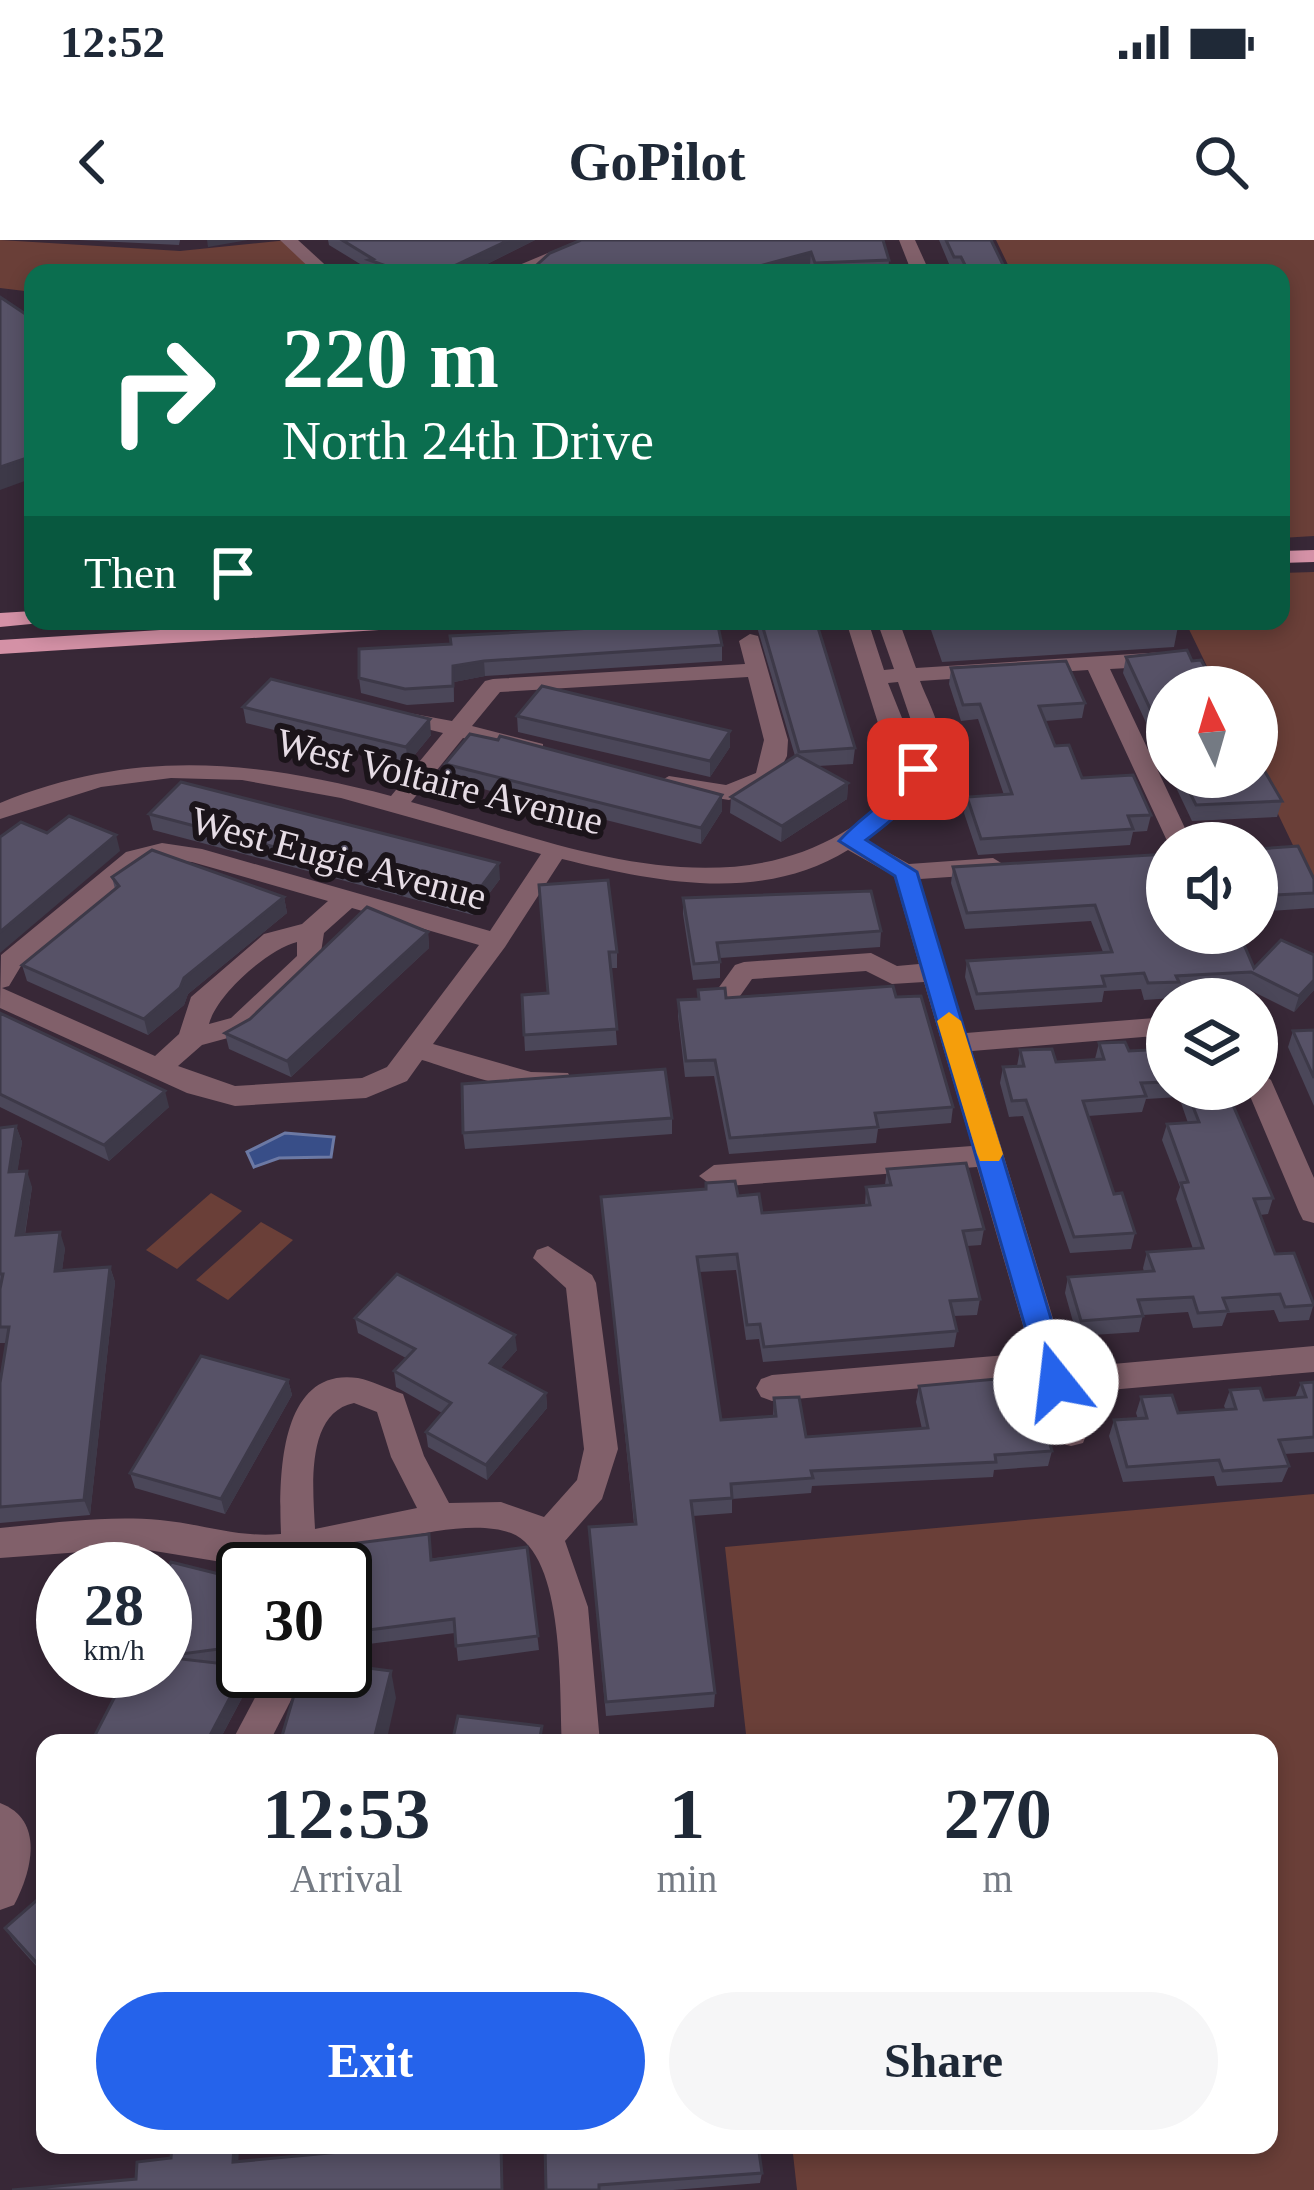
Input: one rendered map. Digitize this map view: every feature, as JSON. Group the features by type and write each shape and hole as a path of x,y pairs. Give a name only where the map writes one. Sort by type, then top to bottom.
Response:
{"main road":[{"path":"0,647 268,630"}],"street":[{"path":"288,240 315,264"},
{"path":"532,264 594,240"},
{"path":"860,630 895,739 918,769"},
{"path":"891,630 929,738 918,769"},
{"path":"635,774 729,793 766,776 776,740 750,641"},
{"path":"873,676 1176,658"},
{"path":"1096,663 1170,822"},
{"path":"394,808 493,686 757,670"},
{"path":"373,709 550,753"},
{"name":"West Voltaire Avenue","path":"0,812 43,795 143,774 219,771 276,777 651,873 716,879 801,864 850,841 891,811 909,791 918,769"},
{"path":"850,841 905,872 1024,864"},
{"path":"0,997 197,1086 235,1096 366,1088 397,1074 496,941 556,849"},
{"name":"West Eugie Avenue","path":"0,980 10,961 135,859 162,850 193,854 496,941"},
{"path":"905,872 1071,1433"},
{"path":"192,1038 201,1003 273,940 311,930 346,899"},
{"path":"158,1069 192,1038 240,1025 310,959 311,930"},
{"path":"694,993 741,995 744,971 871,962 892,975 935,972"},
{"path":"857,993 878,992 892,975"},
{"path":"956,1043 1146,1028"},
{"path":"415,1048 531,1082 578,1079"},
{"path":"1270,1110 1314,1212"},
{"path":"714,1176 990,1155"},
{"path":"544,1538 588,1498 599,1474 601,1449 580,1283 548,1258"},
{"path":"772,1388 1314,1359"},
{"path":"299,1542 293,1478 301,1441 315,1408 334,1393 364,1388 391,1403 408,1457 439,1518"},
{"path":"351,1542 439,1518 501,1516 544,1538 559,1565 567,1594 580,1734"},
{"path":"0,1543 154,1534 216,1548"},
{"path":"255,1734 274,1698"},
{"path":"0,1821 12,1838 15,1855 0,1891"}],"shaded area":[{"path":"0,240 180,251 288,240 315,264 24,264 24,291 0,288"},
{"path":"996,240 1314,240 1314,536 1290,537 1290,264 1008,264"},
{"path":"1314,572 1314,889 1270,798 1278,798 1278,666 1207,666 1189,630 1290,630 1290,573"},
{"path":"211,1193 242,1211 177,1269 146,1250"},
{"path":"261,1222 293,1240 228,1300 196,1280"},
{"path":"1314,1494 1314,2190 797,2190 793,2154 1278,2154 1278,1734 746,1734 725,1547"}],"water":[{"path":"285,1133 334,1137 331,1157 279,1158 254,1167 247,1152"}],"building":[{"path":"342,240 509,240 458,264 380,264 369,260 373,259"},
{"path":"581,240 883,240 889,260 815,263 811,252 767,264 538,264 550,253"},
{"path":"946,240 991,240 1003,264 964,264 961,257 954,257"},
{"path":"0,297 24,313 24,459 0,467"},
{"path":"557,630 719,630 722,645 484,661 453,666 453,686 405,689 359,678 359,649 451,644 450,636"},
{"path":"764,630 819,630 855,748 799,752"},
{"path":"1187,650 1192,661 1201,660 1204,666 1146,666 1146,700 1126,657"},
{"path":"1066,661 1085,703 1039,706 1055,746 1069,745 1082,778 1133,775 1151,815 1128,816 1133,829 981,839 967,797 1012,794 980,704 963,705 951,668"},
{"path":"271,679 430,719 406,747 243,707"},
{"path":"542,686 730,731 710,761 517,716"},
{"path":"470,734 498,740 500,736 722,795 701,828 445,764"},
{"path":"797,755 848,783 782,826 731,797"},
{"path":"181,782 499,863 472,899 149,814"},
{"path":"1278,794 1282,801 1196,805 1192,798 1278,798"},
{"path":"69,816 116,835 0,932 0,837 21,822 47,833"},
{"path":"1298,846 1314,879 1314,893 1278,895 1278,847"},
{"path":"152,850 284,897 184,978 180,988 144,1019 22,965 119,886 112,877"},
{"path":"1146,855 1146,954 1248,954 1254,968 1268,954 1278,954 1281,940 1314,955 1314,980 1299,996 1278,986 1278,978 1251,972 1177,978 1146,978 1144,973 1102,976 1105,986 977,994 967,961 1112,952 1095,905 967,913 953,867"},
{"path":"608,880 617,952 609,952 617,1029 524,1035 522,995 548,993 539,885"},
{"path":"871,891 881,931 717,943 720,962 694,964 683,898"},
{"path":"367,907 428,932 287,1061 225,1033 250,1019"},
{"path":"893,986 896,997 921,996 953,1107 875,1113 878,1127 730,1138 715,1060 686,1061 678,1000 699,999 698,990 725,988 726,998"},
{"path":"0,1013 165,1091 104,1145 0,1094"},
{"path":"1314,1030 1314,1078 1293,1031"},
{"path":"1125,1042 1129,1051 1146,1050 1146,1083 1141,1083 1146,1096 1083,1101 1114,1194 1122,1193 1135,1233 1074,1237 1026,1100 1012,1101 1003,1067 1024,1066 1020,1050 1052,1049 1056,1062 1104,1059 1099,1043"},
{"path":"665,1069 672,1118 463,1133 462,1084"},
{"path":"1194,1110 1235,1110 1273,1198 1254,1199 1275,1254 1294,1253 1314,1305 1285,1307 1280,1294 1223,1298 1228,1311 1198,1313 1193,1297 1138,1300 1143,1316 1081,1321 1068,1277 1154,1271 1147,1252 1203,1248 1181,1183 1188,1182 1167,1124 1199,1122"},
{"path":"16,1126 9,1172 27,1171 16,1235 60,1232 55,1271 110,1267 84,1500 0,1507 0,1383 9,1327 0,1327 0,1128"},
{"path":"966,1163 984,1229 963,1231 980,1299 950,1301 957,1331 764,1347 760,1324 747,1325 737,1254 697,1257 721,1420 776,1416 774,1398 799,1397 806,1437 928,1428 919,1386 1007,1378 1012,1400 1037,1398 1052,1451 995,1455 996,1462 811,1471 813,1478 731,1484 732,1498 691,1501 715,1693 606,1702 589,1527 636,1524 601,1197 706,1189 706,1183 735,1181 738,1196 759,1194 762,1213 870,1205 866,1187 891,1185 887,1169"},
{"path":"397,1274 515,1335 490,1363 546,1393 486,1465 426,1432 451,1403 394,1371 415,1349 355,1318"},
{"path":"201,1356 288,1380 221,1499 130,1473"},
{"path":"1314,1382 1314,1437 1279,1440 1289,1466 1223,1471 1219,1460 1127,1467 1114,1420 1147,1418 1141,1397 1172,1395 1178,1413 1236,1409 1230,1390 1260,1388 1264,1400 1306,1397 1301,1383"},
{"path":"429,1534 431,1560 527,1547 538,1636 456,1646 454,1619 372,1630 372,1542 366,1542"},
{"path":"192,1567 216,1573 216,1649 192,1653"},
{"path":"192,1660 216,1663 216,1698 230,1698 211,1734 96,1734 114,1698 192,1698"},
{"path":"372,1669 391,1671 375,1734 283,1734 293,1698 372,1698"},
{"path":"458,1716 542,1726 541,1734 454,1734"},
{"path":"36,1901 36,1962 5,1928"},
{"path":"171,2154 233,2154 233,2162 319,2154 501,2154 502,2190 12,2190 136,2179 137,2162 171,2158"},
{"path":"545,2154 759,2154 762,2173 599,2185 599,2190 546,2190"}],"slow traffic":[{"path":"949,1021 990,1154"}],"route":[{"path":"918,769 909,791 891,811 850,841 905,872 1056,1382"}]}
